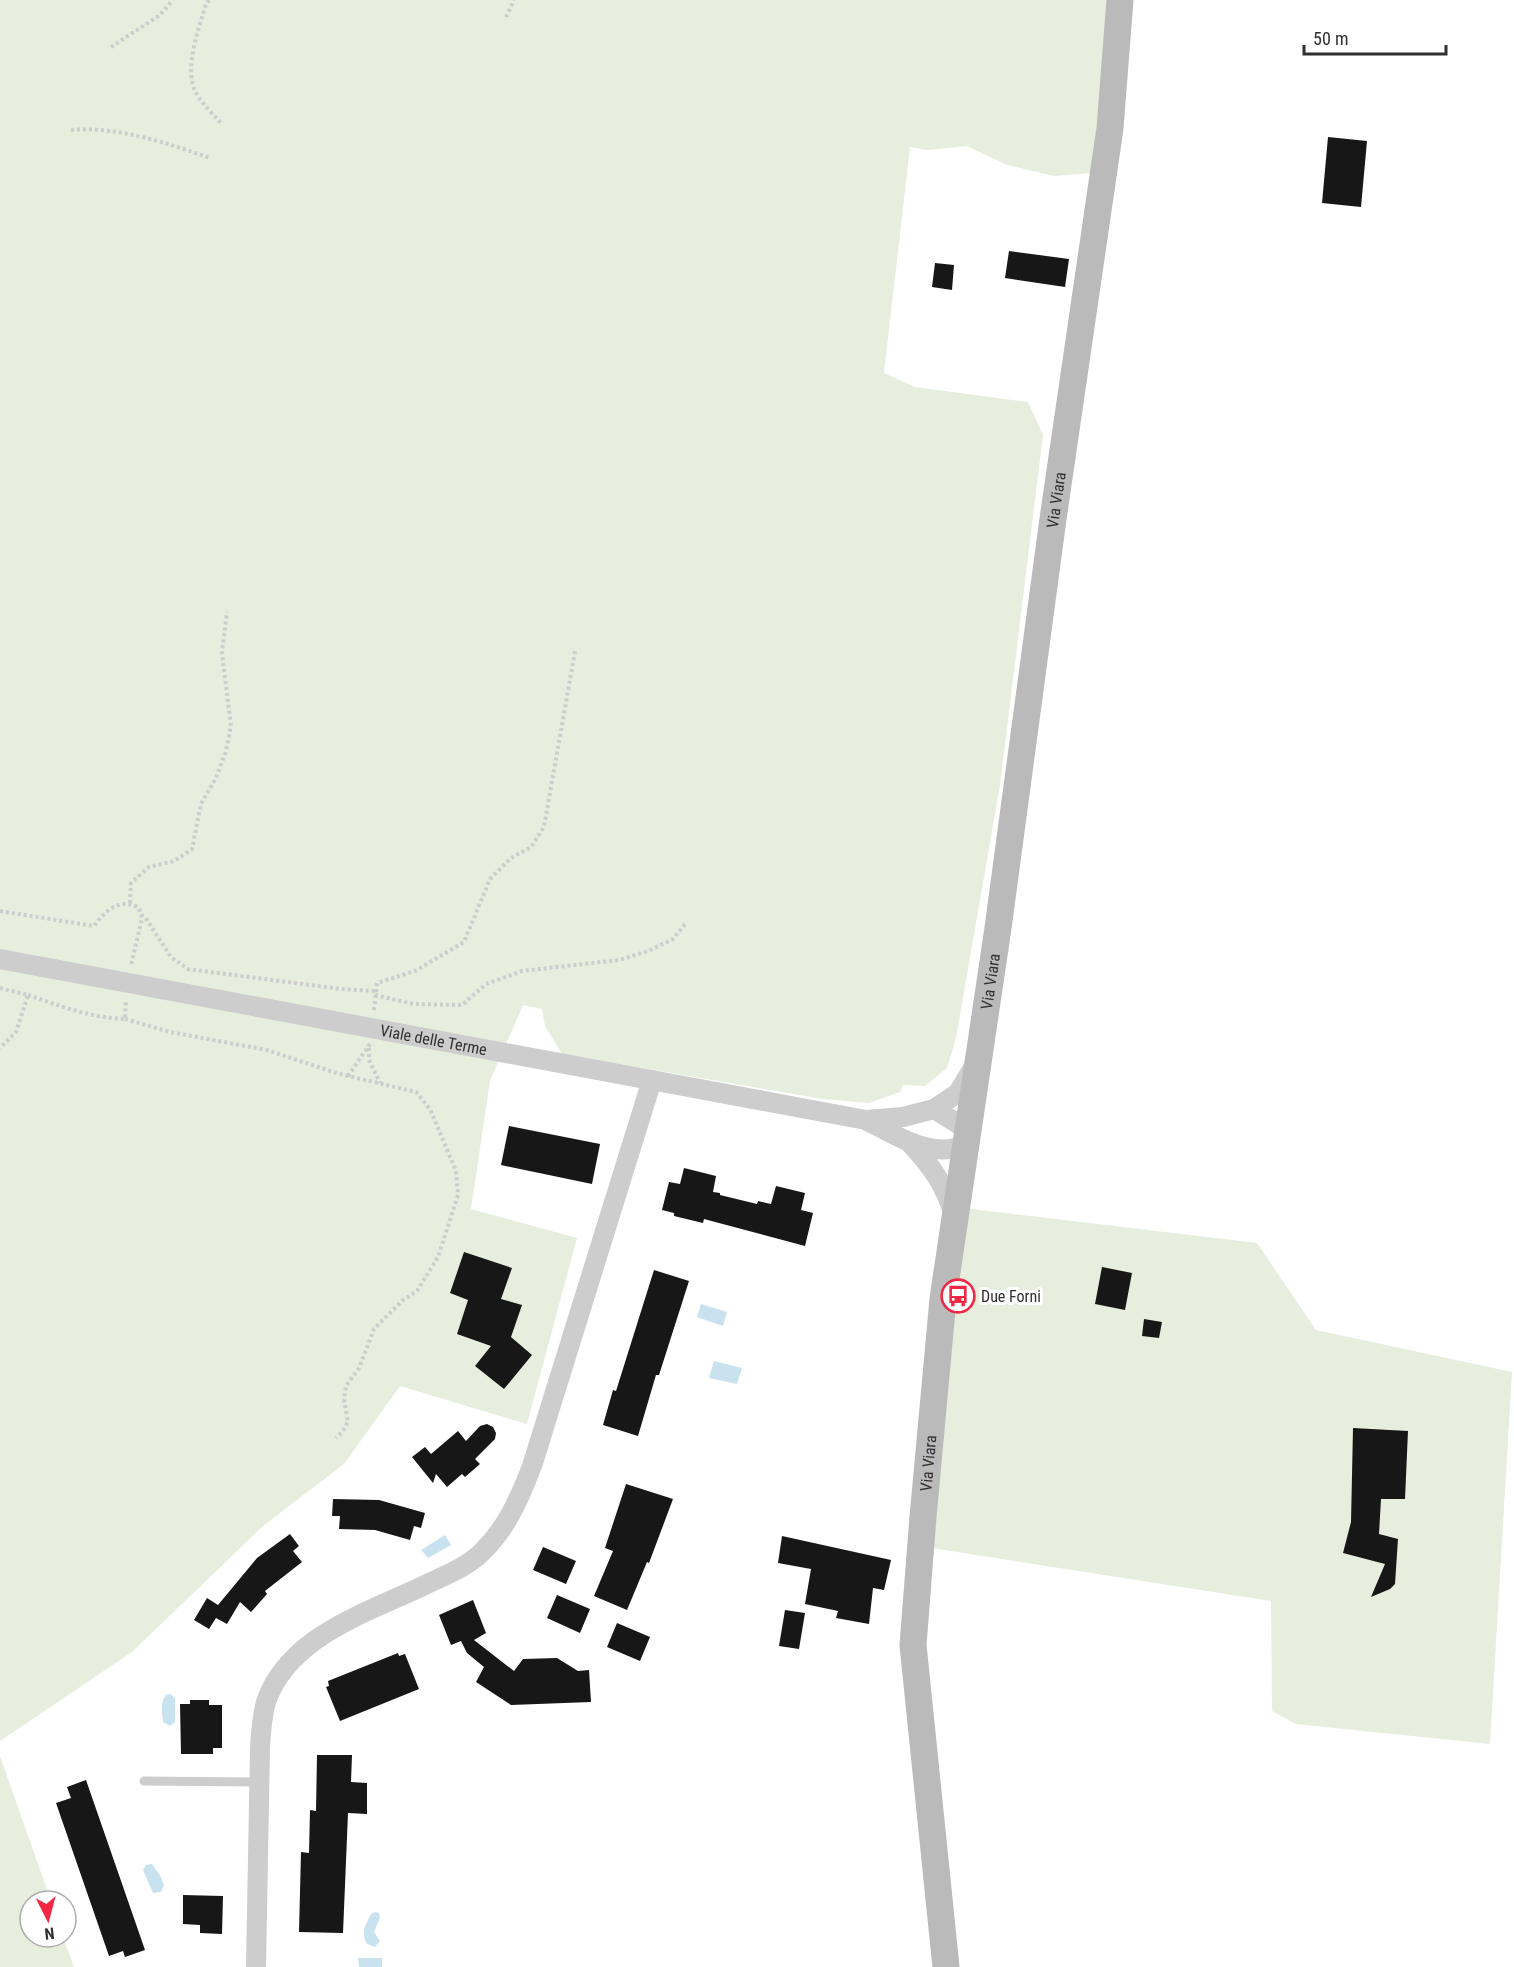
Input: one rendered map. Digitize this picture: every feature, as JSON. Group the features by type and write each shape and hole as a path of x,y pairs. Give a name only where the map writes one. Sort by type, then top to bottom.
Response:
{"main road":[{"name":"Via Viara","path":"946,1967 913,1645 943,1299 1110,128 1120,0"}],"street":[{"name":"Viale delle Terme","path":"0,959 866,1120 903,1117 934,1109 958,1093 979,1057"},
{"path":"256,1967 260,1747 264,1710 274,1684 287,1665 333,1628 468,1564 496,1538 516,1506 532,1466 652,1080"},
{"path":"934,1109 967,1137"},
{"name":"Viale delle Terme","path":"866,1120 909,1142 943,1150 956,1149 967,1137"},
{"name":"Viale delle Terme","path":"909,1142 933,1169 948,1197 955,1218"}],"lane":[{"path":"144,1780 260,1782"}],"path":[{"path":"111,47 160,15 173,0"},
{"path":"209,0 195,43 190,79 196,94 222,124"},
{"path":"506,17 514,0"},
{"path":"71,130 123,134 174,146 210,158"},
{"path":"130,903 131,883 148,867 174,861 192,849 201,804 216,778 226,751 231,726 222,653 227,612"},
{"path":"373,1016 377,983 415,971 464,942 490,879 511,858 531,847 544,827 575,651"},
{"path":"141,915 145,917 171,957 188,969 376,993 413,1004 462,1005 486,984 522,971 619,960 648,951 673,939 685,924"},
{"path":"0,988 28,994 16,1032 0,1048"},
{"path":"125,1019 170,1032 267,1050 348,1076 416,1092 430,1109 456,1171 458,1196 438,1257 417,1291 403,1300 374,1329 359,1368 346,1386 344,1400 348,1422 336,1438"},
{"path":"371,1036 369,1060 380,1084"},
{"path":"348,1076 370,1046"}],"green space":[{"path":"0,0 1109,0 1092,173 1054,176 1007,165 967,146 927,150 910,147 884,373 915,387 1028,402 1043,435 1000,785 956,1038 947,1068 925,1086 903,1085 900,1092 869,1103 822,1099 562,1054 545,1026 542,1009 523,1005 490,1081 471,1209 577,1238 527,1424 400,1386 344,1464 263,1526 132,1652 0,1741"},
{"path":"963,1208 1257,1243 1316,1330 1512,1372 1490,1744 1296,1724 1272,1711 1271,1601 912,1545"},
{"path":"0,1756 47,1889 18,1889 18,1949 67,1949 74,1967 0,1967"}],"water":[{"path":"701,1304 727,1312 723,1326 697,1317"},
{"path":"714,1361 742,1368 737,1384 709,1378"},
{"path":"445,1535 451,1545 428,1558 421,1550"},
{"path":"170,1694 175,1698 175,1722 170,1726 163,1722 162,1708 164,1698"},
{"path":"152,1864 164,1886 161,1892 153,1893 143,1870 146,1865"},
{"path":"379,1913 380,1918 374,1932 380,1941 375,1947 367,1944 364,1932 371,1914"},
{"path":"358,1958 382,1958 382,1967 359,1967"}],"building":[{"path":"1328,137 1367,141 1361,207 1322,203"},
{"path":"1009,251 1069,259 1065,287 1005,278"},
{"path":"935,263 954,265 952,290 932,287"},
{"path":"509,1126 600,1144 592,1184 501,1165"},
{"path":"684,1168 716,1176 713,1192 757,1204 758,1201 771,1204 776,1186 805,1193 801,1210 813,1213 805,1246 704,1219 703,1223 674,1216 674,1213 662,1210 669,1182 680,1184"},
{"path":"464,1252 512,1268 501,1299 522,1305 511,1337 532,1355 504,1389 475,1366 491,1346 457,1334 468,1300 450,1293"},
{"path":"1102,1267 1132,1273 1125,1310 1095,1304"},
{"path":"654,1270 689,1281 659,1375 656,1375 638,1436 603,1425"},
{"path":"1144,1319 1162,1322 1159,1338 1142,1336"},
{"path":"487,1424 493,1427 496,1433 495,1439 475,1459 480,1464 465,1477 462,1474 447,1487 436,1474 433,1483 412,1457 425,1447 431,1454 458,1431 466,1441 480,1426"},
{"path":"1353,1428 1408,1431 1405,1499 1381,1499 1379,1534 1398,1539 1395,1584 1390,1589 1371,1597 1385,1564 1343,1553 1351,1522"},
{"path":"626,1484 673,1499 649,1563 647,1562 627,1610 594,1596 613,1551 605,1548"},
{"path":"333,1499 379,1500 425,1513 421,1528 414,1526 410,1540 375,1530 339,1529 340,1516 332,1516"},
{"path":"290,1534 299,1546 293,1551 302,1562 265,1591 267,1594 251,1612 240,1602 227,1624 216,1618 209,1629 194,1620 207,1598 218,1605 257,1558"},
{"path":"782,1536 891,1560 884,1590 873,1588 869,1624 836,1618 838,1611 805,1604 811,1569 778,1563"},
{"path":"543,1547 576,1561 566,1584 533,1570"},
{"path":"557,1595 590,1609 580,1633 547,1618"},
{"path":"473,1600 486,1633 474,1640 514,1671 523,1659 557,1658 578,1671 589,1670 591,1702 511,1705 476,1682 484,1667 467,1653 461,1641 451,1645 439,1615"},
{"path":"785,1610 805,1613 799,1649 779,1646"},
{"path":"617,1623 650,1637 640,1661 607,1647"},
{"path":"398,1653 399,1656 405,1654 419,1689 340,1721 326,1687 329,1686 328,1681"},
{"path":"190,1700 209,1700 209,1705 222,1705 222,1748 213,1748 213,1754 181,1754 180,1704 190,1704"},
{"path":"317,1755 352,1755 351,1782 367,1783 367,1814 348,1813 343,1933 299,1932 301,1852 309,1853 310,1810 316,1811"},
{"path":"86,1780 145,1950 125,1957 123,1951 109,1956 56,1803 71,1798 67,1787"},
{"path":"183,1895 223,1896 222,1934 200,1933 200,1925 183,1924"}],"place":[{"name":"Due Forni","path":"958,1296"}]}
